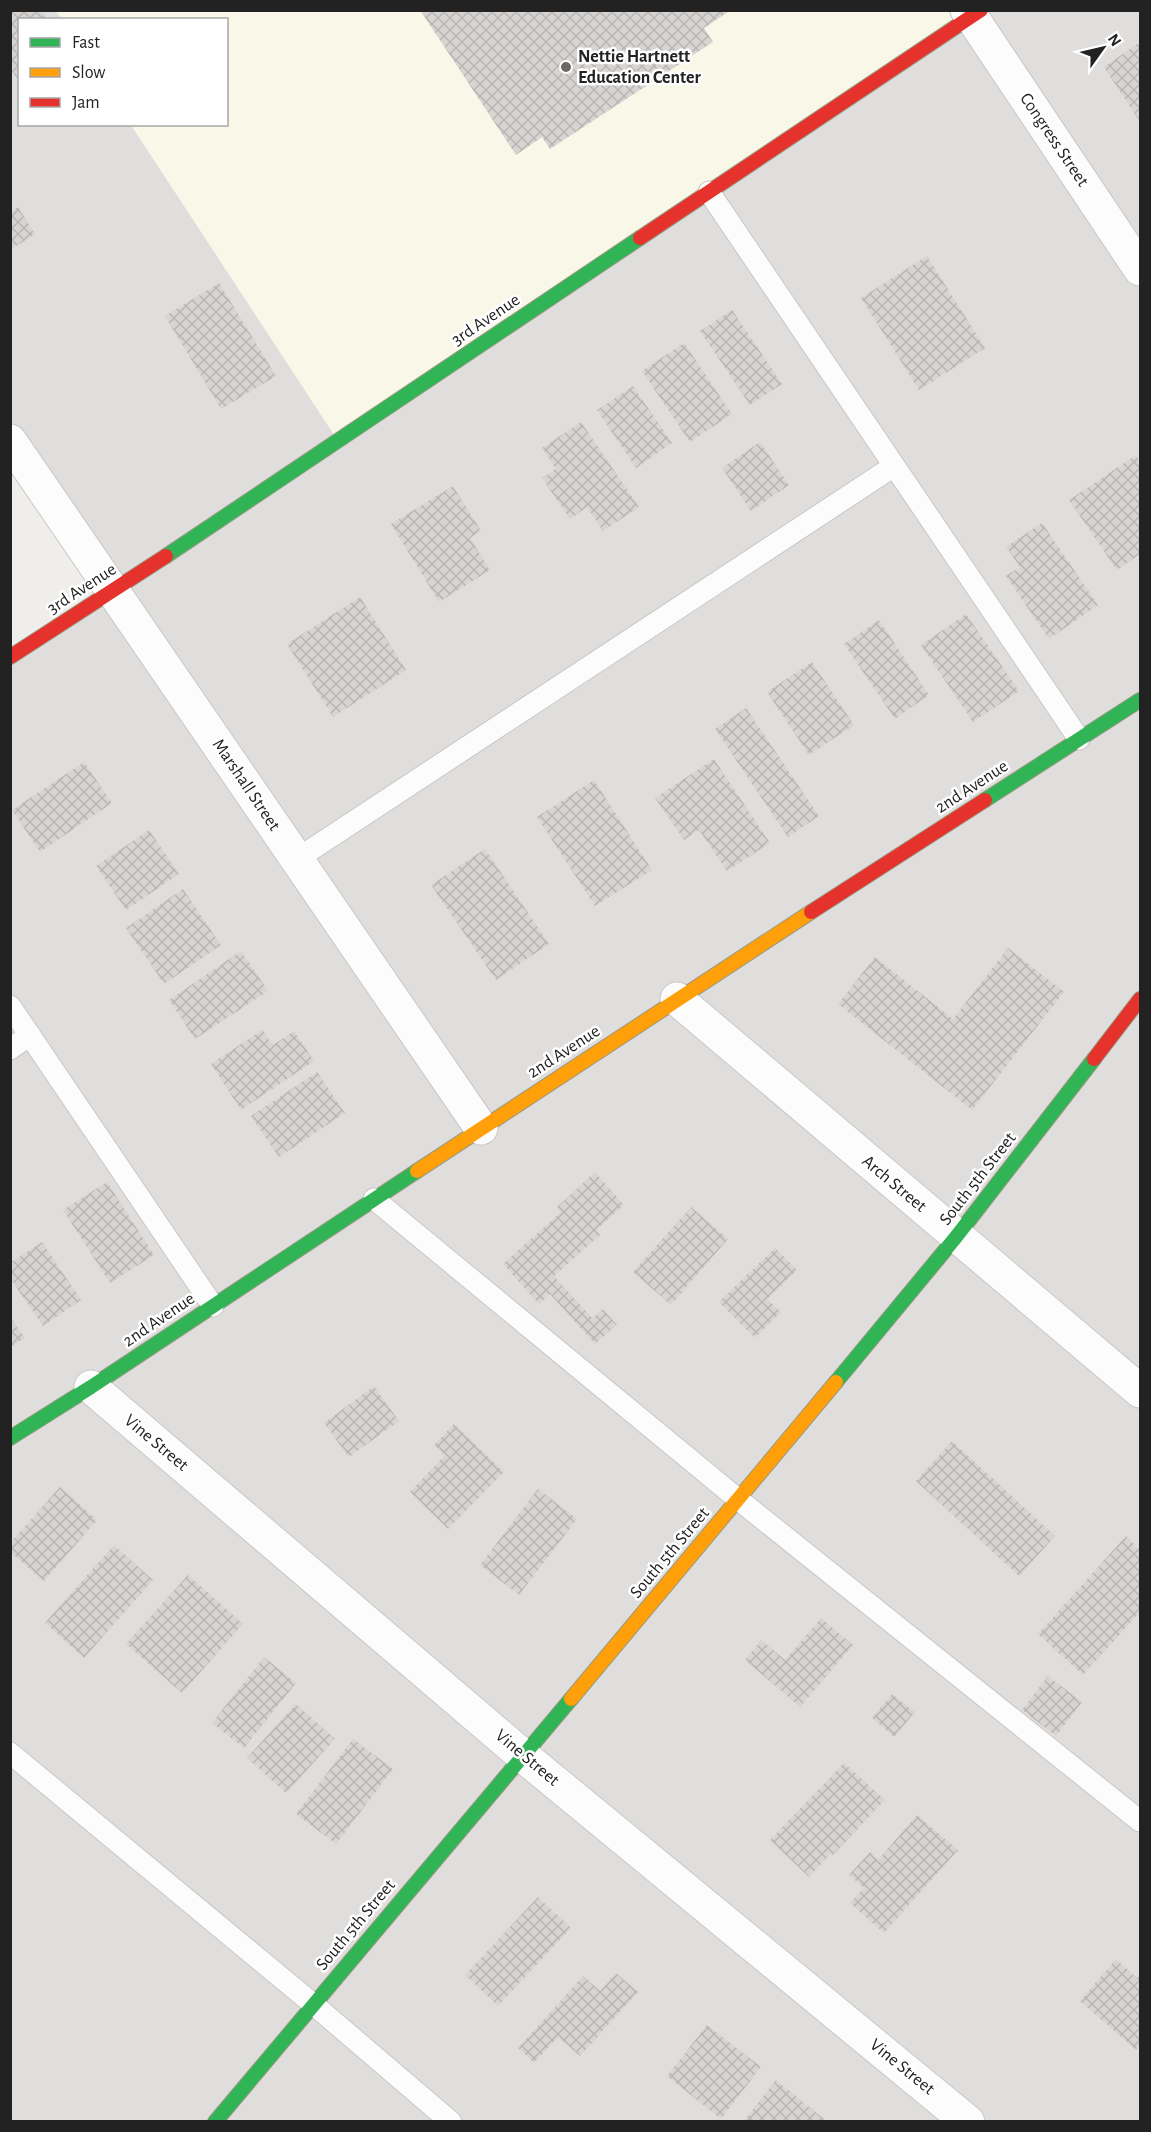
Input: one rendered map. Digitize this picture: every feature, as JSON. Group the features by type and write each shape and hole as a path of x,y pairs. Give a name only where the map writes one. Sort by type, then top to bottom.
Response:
{"street":[{"name":"3rd Avenue","path":"10,657 114,591 973,13"},
{"name":"Congress Street","path":"973,13 1140,269"},
{"name":"Marshall Street","path":"10,441 481,1128"},
{"name":"2nd Avenue","path":"10,1438 91,1387 677,999 1140,700"},
{"name":"Arch Street","path":"677,999 1140,1391"},
{"name":"South 5th Street","path":"214,2121 739,1500 956,1237 1140,999"},
{"name":"Vine Street","path":"91,1387 522,1755 968,2121"}],"lane":[{"path":"709,192 1079,739"},
{"path":"297,859 894,466"},
{"path":"10,1006 213,1306"},
{"path":"10,1049 30,1035"},
{"path":"374,1199 739,1500 1140,1821"},
{"path":"10,1753 451,2121"}],"shaded area":[{"path":"967,10 338,441 132,126 228,126 228,18 61,18 56,11"},
{"path":"11,11 56,11 61,18 18,18 18,126 132,126 339,441 967,11 1140,11 1140,2121 11,2122 11,657 114,591 11,441"}],"building":[{"path":"10,10 41,10 46,18 18,18 18,79 10,69"},
{"name":"Nettie Hartnett Education Center","path":"420,10 731,10 704,28 713,42 550,149 542,137 516,155"},
{"path":"1140,42 1140,122 1104,67"},
{"path":"18,207 35,234 10,250 10,212"},
{"path":"927,256 985,348 919,390 861,298"},
{"path":"219,283 276,376 221,409 165,316"},
{"path":"732,310 782,384 750,405 700,331"},
{"path":"684,343 732,414 690,442 642,371"},
{"path":"633,386 672,443 636,468 597,410"},
{"path":"581,422 639,507 603,531 587,507 570,519 542,478 556,469 542,448"},
{"path":"760,442 789,485 751,511 722,468"},
{"path":"1136,455 1140,462 1140,554 1117,570 1069,500"},
{"path":"453,486 481,531 470,538 490,570 439,602 391,524"},
{"path":"1042,523 1098,605 1049,639 1006,576 1020,567 1006,547"},
{"path":"360,597 406,670 333,717 287,644"},
{"path":"966,614 1019,691 973,722 921,645"},
{"path":"879,620 929,695 895,719 844,644"},
{"path":"812,662 854,725 809,755 767,692"},
{"path":"746,708 819,816 788,837 715,729"},
{"path":"714,759 770,843 727,871 699,830 684,840 655,798"},
{"path":"84,762 112,803 40,852 12,810"},
{"path":"594,780 652,870 595,906 537,817"},
{"path":"149,830 179,874 126,910 96,866"},
{"path":"485,849 549,944 496,980 431,885"},
{"path":"183,889 221,945 164,984 126,928"},
{"path":"1008,948 1064,992 972,1110 838,1004 875,957 953,1019"},
{"path":"241,951 268,991 195,1039 169,1000"},
{"path":"262,1030 273,1045 294,1031 314,1061 241,1110 211,1064"},
{"path":"317,1072 345,1113 279,1157 251,1116"},
{"path":"595,1172 624,1205 596,1230 600,1235 554,1276 592,1318 603,1309 617,1325 595,1344 550,1294 539,1304 503,1264 561,1212 557,1207"},
{"path":"107,1182 154,1255 110,1283 63,1210"},
{"path":"691,1207 728,1239 671,1305 633,1272"},
{"path":"42,1242 81,1300 43,1326 10,1278 10,1263"},
{"path":"775,1248 797,1270 767,1299 781,1312 755,1338 719,1302"},
{"path":"10,1317 25,1338 10,1347"},
{"path":"374,1386 399,1421 349,1457 324,1423"},
{"path":"454,1424 504,1472 448,1529 410,1492 445,1455 434,1445"},
{"path":"952,1441 1055,1536 1019,1576 916,1481"},
{"path":"60,1487 97,1520 44,1581 10,1552 10,1543"},
{"path":"538,1489 577,1519 519,1595 480,1565"},
{"path":"1126,1536 1140,1550 1140,1612 1083,1675 1038,1634"},
{"path":"114,1545 153,1580 84,1658 45,1623"},
{"path":"188,1575 243,1624 182,1693 126,1644"},
{"path":"821,1618 853,1645 800,1707 745,1660 761,1640 785,1660"},
{"path":"264,1657 296,1683 244,1748 212,1723"},
{"path":"1048,1676 1082,1702 1056,1736 1022,1710"},
{"path":"892,1694 915,1712 894,1737 872,1718"},
{"path":"296,1704 335,1739 286,1793 247,1758"},
{"path":"353,1739 393,1769 336,1844 296,1814"},
{"path":"844,1763 885,1800 809,1877 770,1840"},
{"path":"917,1815 958,1850 884,1933 850,1903 864,1888 849,1875 870,1852 878,1860"},
{"path":"538,1897 571,1928 498,2006 465,1975"},
{"path":"1116,1959 1137,1978 1140,1974 1140,2044 1136,2050 1080,2001"},
{"path":"616,1973 638,1992 580,2056 558,2037 534,2063 518,2048 583,1976 600,1991"},
{"path":"707,2025 761,2067 721,2119 667,2076"},
{"path":"776,2080 824,2119 822,2122 743,2122"}],"traffic: fast":[{"path":"166,556 640,238"},
{"path":"985,800 1140,700"},
{"path":"836,1382 956,1237 1094,1059"},
{"path":"10,1438 417,1171"},
{"path":"215,2122 571,1699"}],"traffic: slow":[{"path":"417,1171 811,912"},
{"path":"571,1699 836,1382"}],"traffic: jam":[{"path":"640,238 981,10"},
{"path":"10,657 166,556"},
{"path":"811,912 985,800"},
{"path":"1094,1059 1140,999"}],"place":[{"name":"Nettie Hartnett Education Center","path":"566,67"}]}
